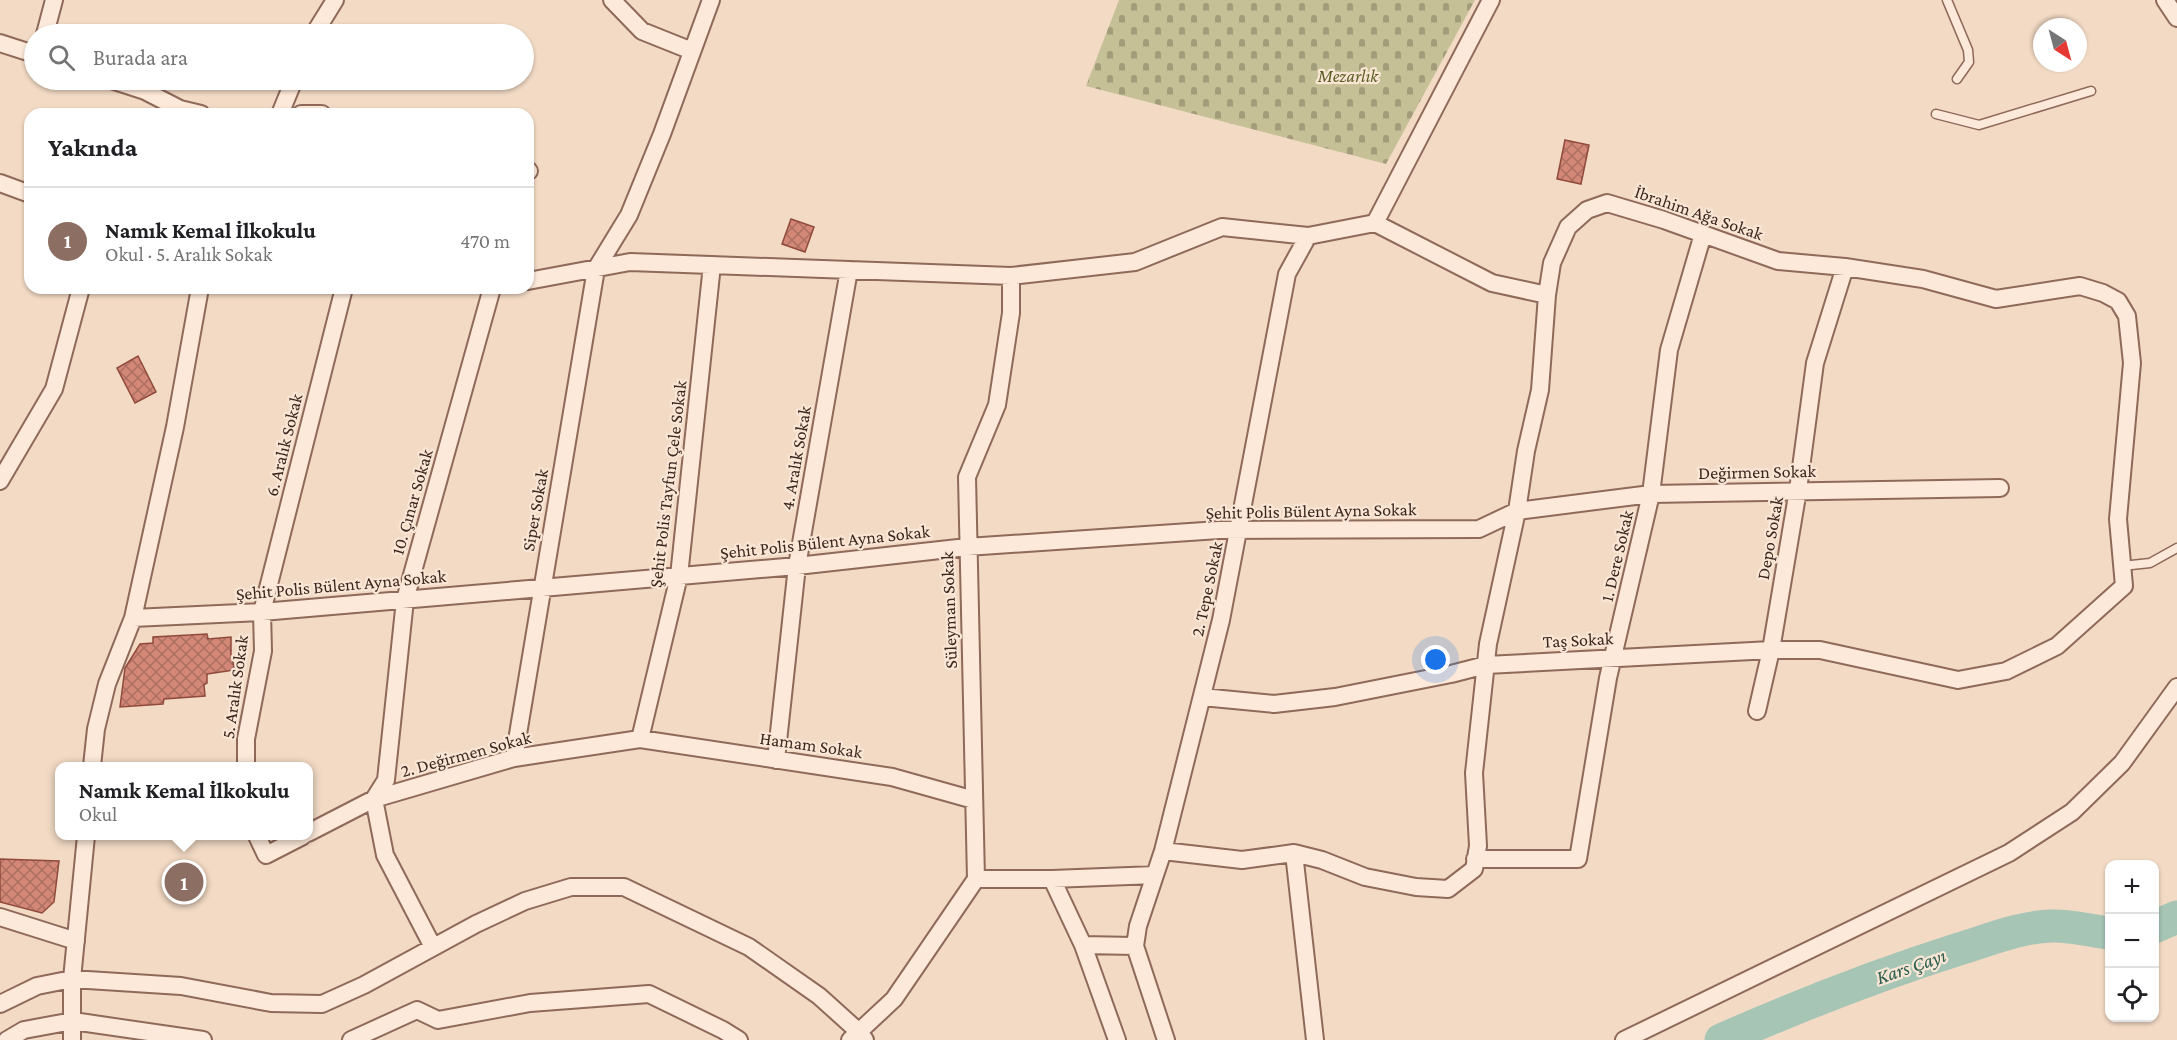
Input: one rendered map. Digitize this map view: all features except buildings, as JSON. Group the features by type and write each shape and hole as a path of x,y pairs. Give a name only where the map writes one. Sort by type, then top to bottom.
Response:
{"street":[{"path":"48,24 54,0"},
{"path":"320,24 334,0"},
{"path":"612,0 642,31 692,51"},
{"path":"596,269 629,215 711,0"},
{"path":"1375,223 1491,0"},
{"path":"2165,0 2177,18"},
{"path":"0,43 24,51"},
{"path":"143,90 174,108"},
{"path":"282,108 290,90"},
{"path":"0,183 24,192"},
{"name":"İbrahim Ağa Sokak","path":"1475,859 1478,846 1474,773 1488,645 1517,512 1526,451 1540,390 1547,295 1552,263 1568,227 1587,210 1607,203 1664,220 1778,261 1845,267 1923,279 1996,299 2080,286 2103,293 2118,301 2127,316 2132,363 2118,519 2122,566"},
{"path":"534,280 630,262 1011,276 1136,262 1222,227 1308,236 1375,223 1492,283 1547,295"},
{"name":"1. Dere Sokak","path":"1475,859 1578,859 1613,658 1651,494 1669,350 1703,234"},
{"name":"2. Tepe Sokak","path":"1135,946 1138,926 1163,851 1221,620 1287,274 1308,236"},
{"name":"Şehit Polis Tayfun Çele Sokak","path":"640,739 679,576 712,265"},
{"name":"Depo Sokak","path":"1756,711 1771,650 1798,490 1815,363 1845,267"},
{"name":"Siper Sokak","path":"514,758 596,269"},
{"name":"4. Aralık Sokak","path":"776,760 797,566 849,270"},
{"name":"Süleyman Sokak","path":"976,879 967,477 997,405 1011,313 1011,276"},
{"path":"0,480 54,389 79,294"},
{"path":"92,762 96,729 107,684 133,618 175,427 199,294"},
{"name":"6. Aralık Sokak","path":"262,612 342,294"},
{"name":"10. Çınar Sokak","path":"374,799 386,780 405,600 490,294"},
{"name":"Değirmen Sokak","path":"1517,512 1651,494 2000,488"},
{"name":"Şehit Polis Bülent Ayna Sokak","path":"133,618 262,612 405,600 797,566 967,548 1239,531 1479,529 1517,512"},
{"name":"Taş Sokak","path":"1202,697 1274,704 1335,697 1486,665 1771,650 1820,650 1958,680 2006,670 2057,646 2124,586 2122,566"},
{"name":"5. Aralık Sokak","path":"246,762 246,739 263,651 262,612"},
{"path":"1624,1040 2009,854 2072,812 2122,763 2177,687"},
{"name":"Hamam Sokak","path":"640,739 892,777 974,800"},
{"name":"2. Değirmen Sokak","path":"374,799 514,758 640,739"},
{"path":"313,831 374,799 385,855 433,947"},
{"path":"72,1040 72,980 86,840"},
{"path":"259,840 266,855 295,840"},
{"path":"1163,851 1242,860 1294,854 1322,860 1365,877 1416,887 1448,889 1474,869 1475,859"},
{"path":"1294,854 1315,1040"},
{"path":"0,1004 37,986 72,980 181,986 271,1003 322,1004 364,985 476,924 525,901 571,887 624,887 749,946 819,996 858,1037 894,999 976,879 1155,875"},
{"path":"1052,879 1083,945 1118,1040"},
{"path":"0,918 75,941"},
{"path":"1083,945 1135,946 1166,1040"},
{"path":"351,1040 417,1010 438,1020 530,1003 649,994 739,1040"},
{"path":"7,1040 24,1030 73,1021 203,1040"}],"lane":[{"path":"1947,0 1968,50 1969,62 1957,79"},
{"path":"1936,114 1978,125 2091,91"},
{"path":"2122,566 2150,563 2177,548"}],"green space":[{"name":"Mezarlık","path":"1119,0 1475,0 1386,164 1086,86"}],"waterway":[{"name":"Kars Çayı","path":"2159,925 2177,917"},
{"name":"Kars Çayı","path":"1721,1040 1868,980 2004,934 2051,926 2105,932"}],"place":[{"name":"Namık Kemal İlkokulu","path":"184,882"}]}
